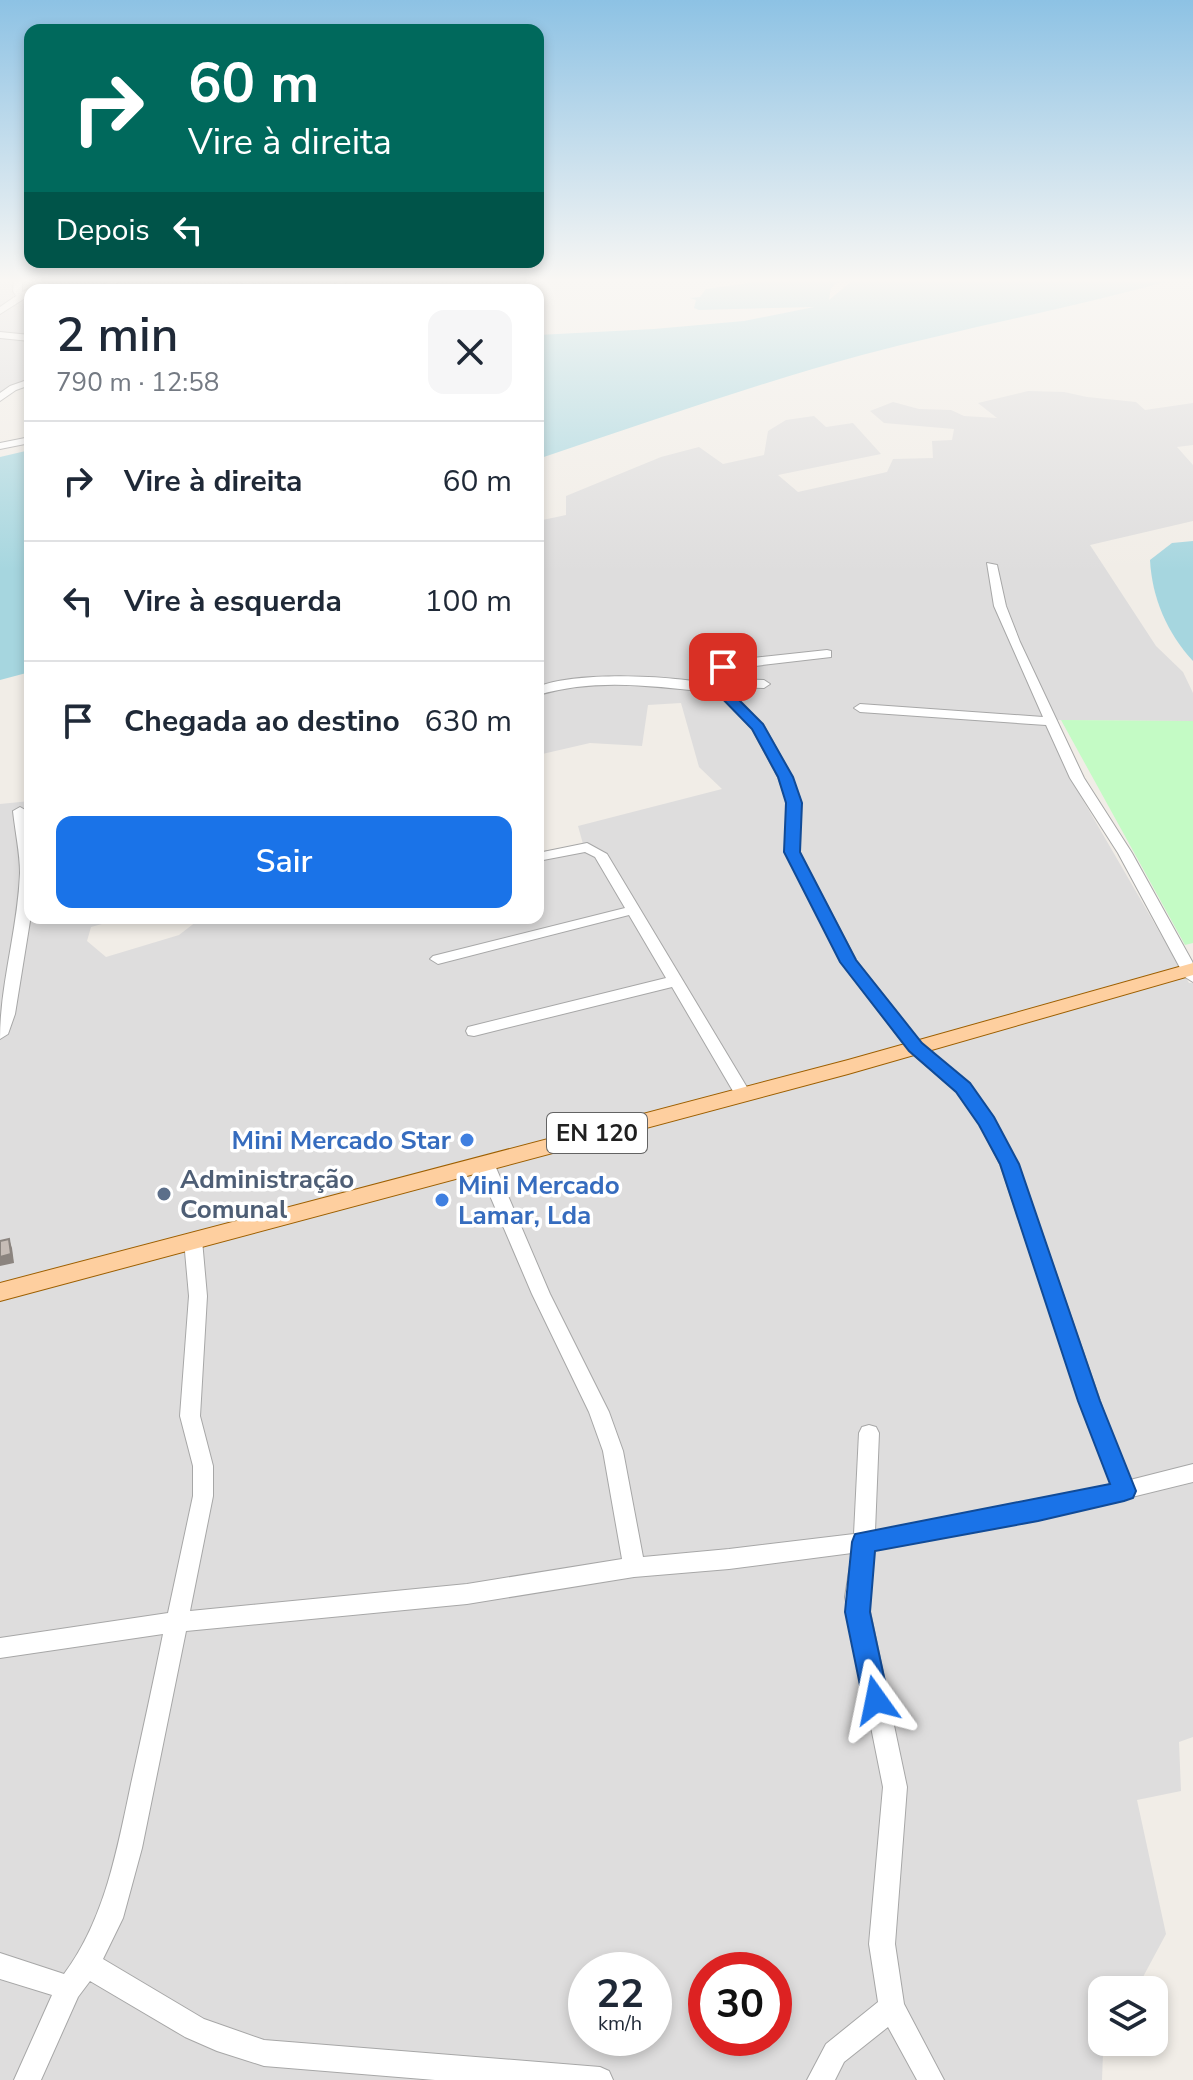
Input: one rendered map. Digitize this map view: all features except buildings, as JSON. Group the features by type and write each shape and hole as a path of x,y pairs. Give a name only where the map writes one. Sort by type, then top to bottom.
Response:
{"main road":[{"name":"EN 120","path":"0,1292 1191,972"}],"street":[{"path":"0,398 24,384"},
{"path":"0,446 24,441"},
{"path":"991,565 1000,606 1014,642 1077,778 1125,853 1191,972"},
{"path":"827,654 729,664 723,667 723,686 758,727 785,777 794,803 792,852 844,955 915,1047 963,1088 987,1122 1009,1164 1094,1414 1124,1491"},
{"path":"544,687 605,681 723,686 764,684"},
{"path":"860,708 1052,722"},
{"path":"20,811 24,840"},
{"path":"544,856 577,848 595,849 743,1094"},
{"path":"0,1034 16,965 24,902"},
{"path":"438,959 633,910"},
{"path":"474,1031 676,981"},
{"path":"485,1163 541,1294 599,1412 613,1451 634,1567"},
{"path":"27,2080 69,1988 87,1964 110,1918 130,1848 204,1482 190,1416 198,1296 193,1240"},
{"path":"869,1433 857,1612 895,1787 882,1944 892,2007 931,2080"},
{"path":"0,1648 176,1622 467,1594 634,1567 864,1542 1038,1511 1193,1473"},
{"path":"87,1964 135,1995 233,2046 264,2053 600,2080"},
{"path":"0,1966 69,1988"},
{"path":"820,2080 835,2053 892,2007"}],"shaded area":[{"path":"0,378 24,378 24,384 0,393"},
{"path":"1028,391 1064,392 1136,402 1145,410 1193,403 1193,445 1177,447 1193,465 1193,521 1090,545 1156,646 1183,672 1193,693 1193,721 1045,720 1069,776 1189,983 1193,983 1193,1737 1179,1742 1181,1791 1137,1800 1166,1934 1144,1976 1088,1976 1088,2056 1103,2056 1102,2080 0,2080 0,804 24,802 24,924 102,924 91,927 87,941 106,957 179,935 193,924 544,924 544,851 583,844 578,826 722,789 699,767 681,703 648,705 642,746 590,743 544,754 544,520 566,515 566,496 661,457 699,447 723,464 764,455 768,431 786,420 814,416 826,427 853,423 881,454 778,475 798,492 887,472 893,459 933,458 932,441 952,440 954,429 884,423 870,411 893,402 919,409 951,410 964,416 997,418 978,403"}],"green space":[{"path":"1061,720 1193,721 1193,943 1185,945"}],"water":[{"path":"544,378 785,378 544,457"},
{"path":"24,451 24,674 0,680 0,457"},
{"path":"1193,541 1193,661 1162,614 1150,560 1172,543"}],"place":[{"name":"Mini Mercado Star","path":"467,1140"},
{"name":"Administração Comunal","path":"164,1194"},
{"name":"Mini Mercado Lamar, Lda","path":"442,1200"}],"route":[{"path":"723,667 725,683 721,690 758,727 785,777 794,803 792,852 852,968 915,1047 963,1088 987,1122 1009,1164 1089,1401 1124,1491 1038,1511 864,1542 856,1597 857,1612 876,1700"}]}
